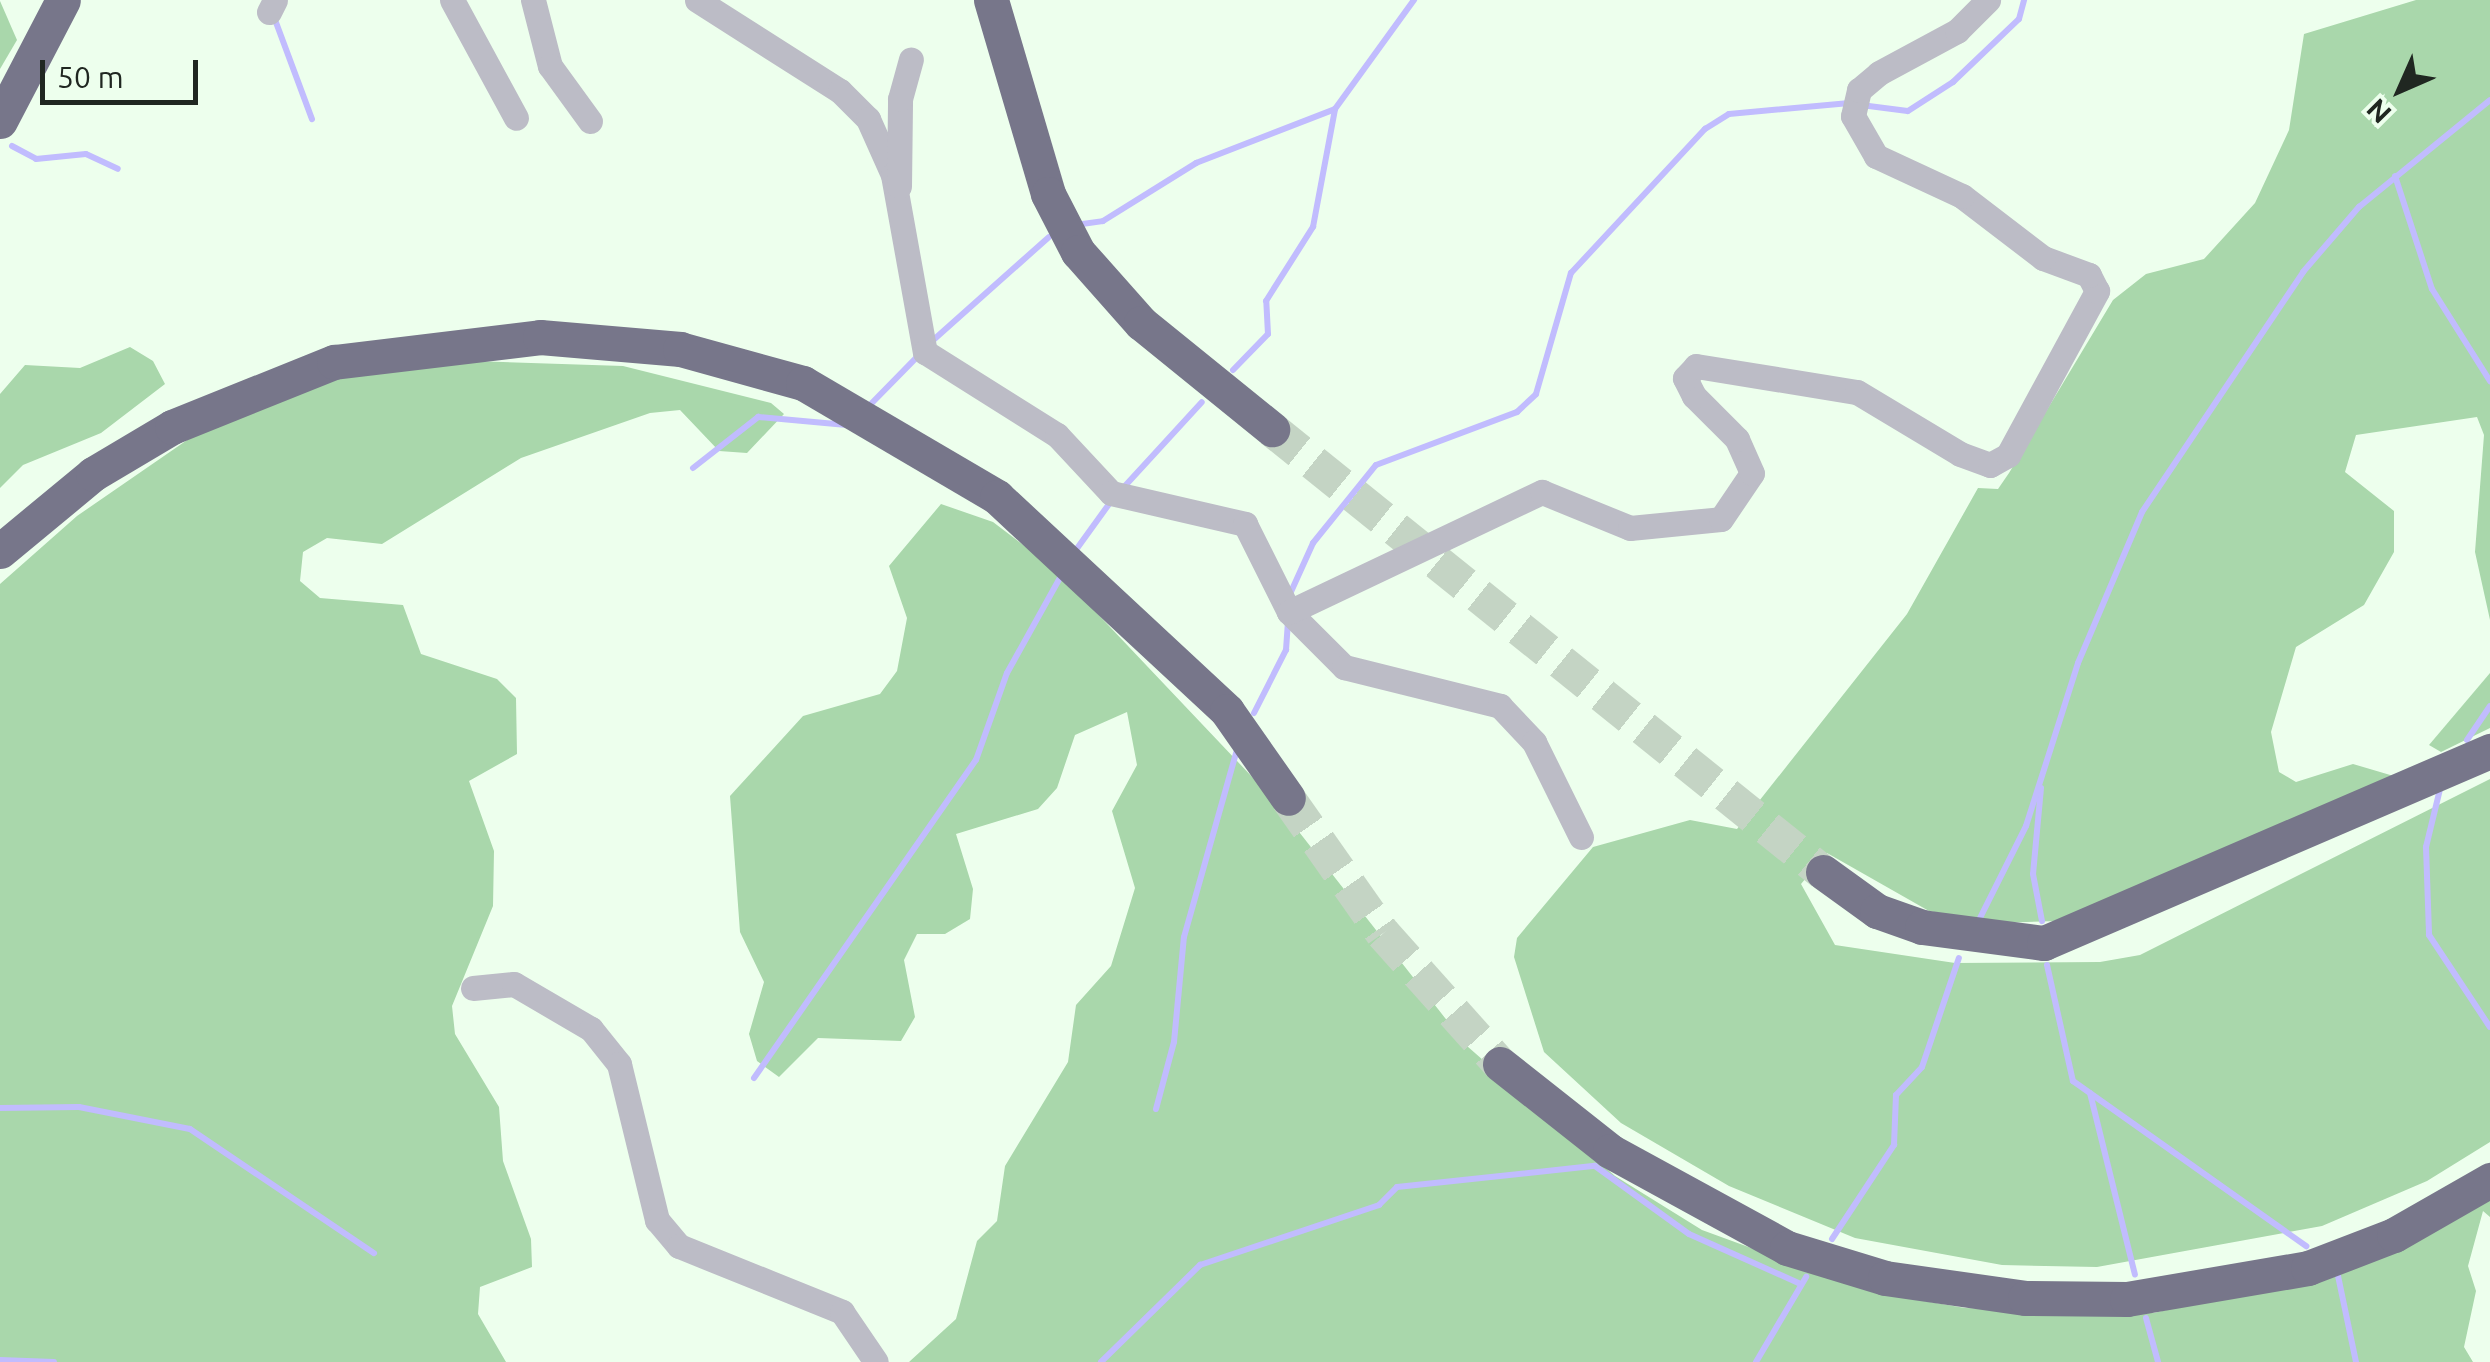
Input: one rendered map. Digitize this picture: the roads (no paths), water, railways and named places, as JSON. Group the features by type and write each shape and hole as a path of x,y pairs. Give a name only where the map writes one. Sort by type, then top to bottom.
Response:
{"highway":[{"path":"0,121 63,0"},
{"path":"992,0 1048,194 1078,252 1141,323 1272,429"},
{"path":"0,551 93,474 172,427 334,362 460,341 604,338 772,370 875,418 997,497 1227,711 1288,798"},
{"path":"1823,872 1877,911 1922,928 2044,943 2490,751"},
{"path":"1500,1064 1610,1152 1787,1248 1885,1278 2024,1298 2127,1298 2308,1268 2394,1236 2490,1180"}],"street":[{"path":"452,0 516,118"},
{"path":"532,0 550,66 590,121"},
{"path":"697,0 840,91 868,119 897,192 926,352 1057,435 1111,492 1245,524 1289,612 1344,667 1500,706 1534,742 1581,837"},
{"path":"1289,612 1542,492 1630,528 1721,519 1752,473 1737,439 1694,396 1685,378 1696,366 1857,392 1960,454 1990,465 2008,454 2097,290 2089,274 2043,258 1962,196 1876,156 1853,116 1859,90 1879,72 1920,56 1988,0"},
{"path":"897,192 911,58"},
{"path":"473,988 514,984 591,1029 619,1064 656,1220 679,1246 842,1312 876,1362"}],"waterway":[{"path":"1075,225 1103,221 1196,163 1335,109 1414,0"},
{"path":"1861,105 1908,111 1953,82 2019,19 2024,0"},
{"path":"274,17 312,119"},
{"path":"1980,918 2026,826 2078,663 2142,512 2303,272 2359,207 2490,100"},
{"path":"1290,594 1313,543 1376,465 1517,412 1536,394 1571,273 1705,129 1729,114 1849,103"},
{"path":"1233,370 1268,334 1266,301 1313,227 1335,109"},
{"path":"12,146 36,159 86,154 118,169"},
{"path":"2395,176 2432,289 2490,381"},
{"path":"930,343 1049,237"},
{"path":"867,408 918,356"},
{"path":"1124,487 1202,402"},
{"path":"693,468 758,417 847,425"},
{"path":"1073,554 1112,500"},
{"path":"754,1078 976,760 1007,673 1062,574"},
{"path":"1254,713 1286,650 1288,622"},
{"path":"2467,740 2490,706"},
{"path":"1156,1109 1174,1042 1184,937 1238,746"},
{"path":"2441,785 2426,847 2429,935 2490,1027"},
{"path":"2041,788 2033,874 2042,921"},
{"path":"1832,1239 1894,1145 1896,1095 1922,1067 1959,958"},
{"path":"2047,965 2073,1081 2306,1246"},
{"path":"2090,1093 2135,1275"},
{"path":"0,1108 79,1107 190,1129 374,1253"},
{"path":"1101,1362 1200,1265 1379,1205 1397,1187 1595,1166 1689,1234 1801,1284"},
{"path":"2337,1271 2356,1362"},
{"path":"1756,1362 1806,1277"},
{"path":"2146,1318 2158,1362"},
{"path":"0,1360 54,1362"}],"tunnel":[{"path":"1272,429 1823,872"},
{"path":"1288,798 1383,933 1500,1064"}]}
